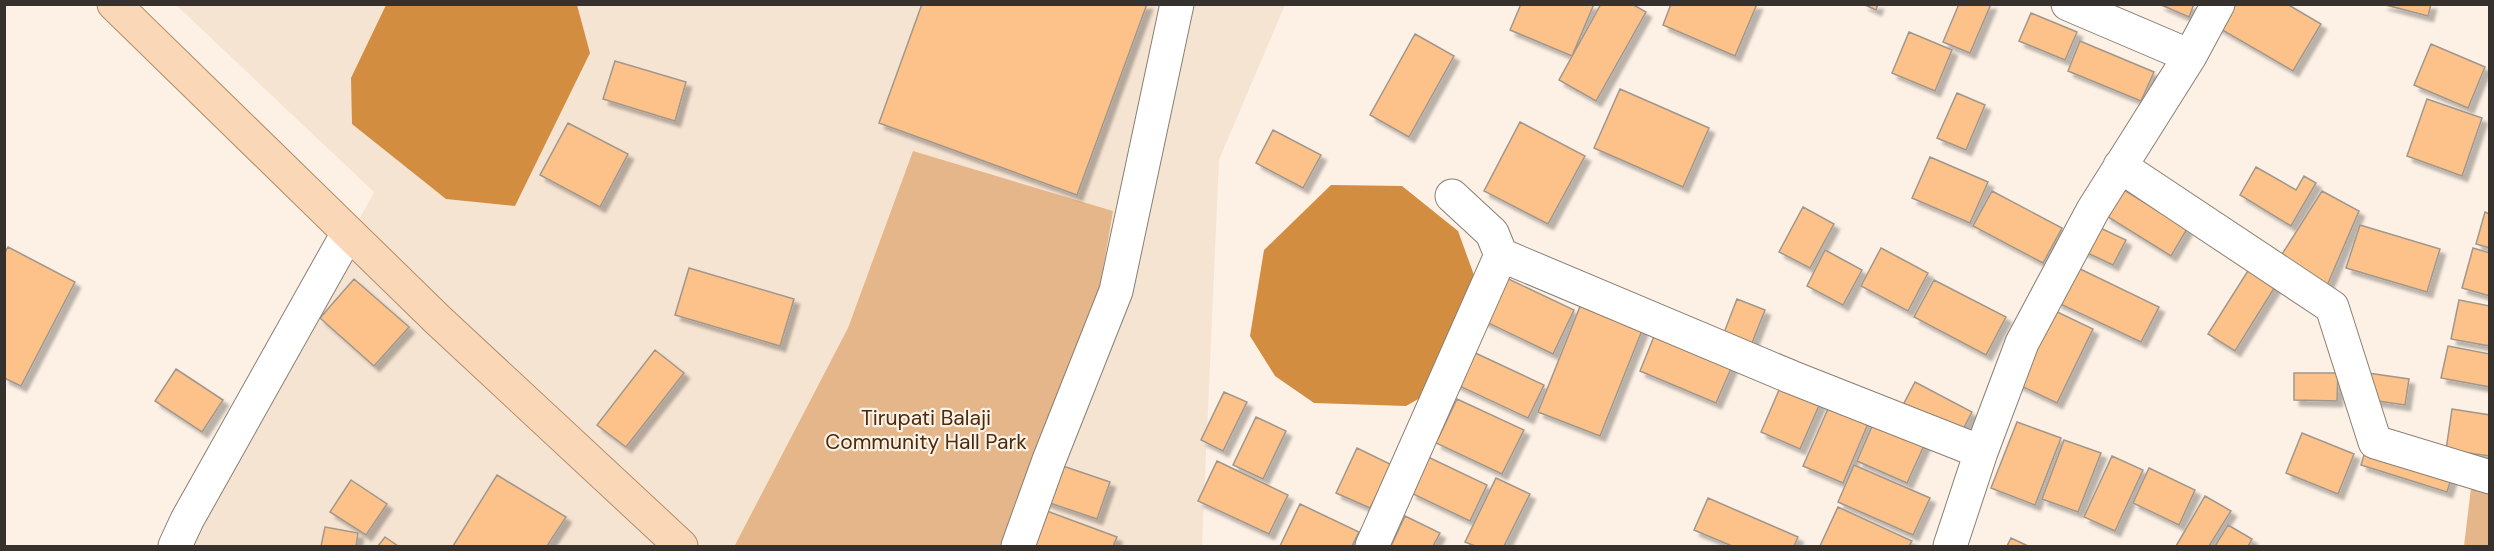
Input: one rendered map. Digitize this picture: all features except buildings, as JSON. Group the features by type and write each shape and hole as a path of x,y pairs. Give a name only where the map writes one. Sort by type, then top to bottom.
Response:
{"main road":[{"path":"114,4 348,233 681,546"}],"street":[{"path":"1018,546 1116,291 1177,4"},
{"path":"2068,4 2190,56"},
{"path":"1950,546 1981,452 2022,343 2093,210 2190,56 2218,4"},
{"path":"2121,166 2332,307 2375,442 2490,477"},
{"path":"1452,196 1492,233 1501,255 1791,377 1981,452"},
{"path":"175,546 187,520 348,233"},
{"path":"1372,546 1501,255"}],"shaded area":[{"path":"176,5 1285,5 1219,160 1202,546 181,546 374,192"},
{"path":"386,5 577,5 590,53 515,206 446,199 352,124 351,78"},
{"path":"1331,185 1402,186 1458,231 1474,275 1448,382 1406,406 1314,403 1275,376 1250,336 1264,250"}],"green space":[{"name":"Tirupati Balaji Community Hall Park","path":"913,151 1113,211 1099,293 1008,546 737,546 735,545 848,328"},
{"path":"2474,463 2489,467 2489,546 2464,546"}]}
